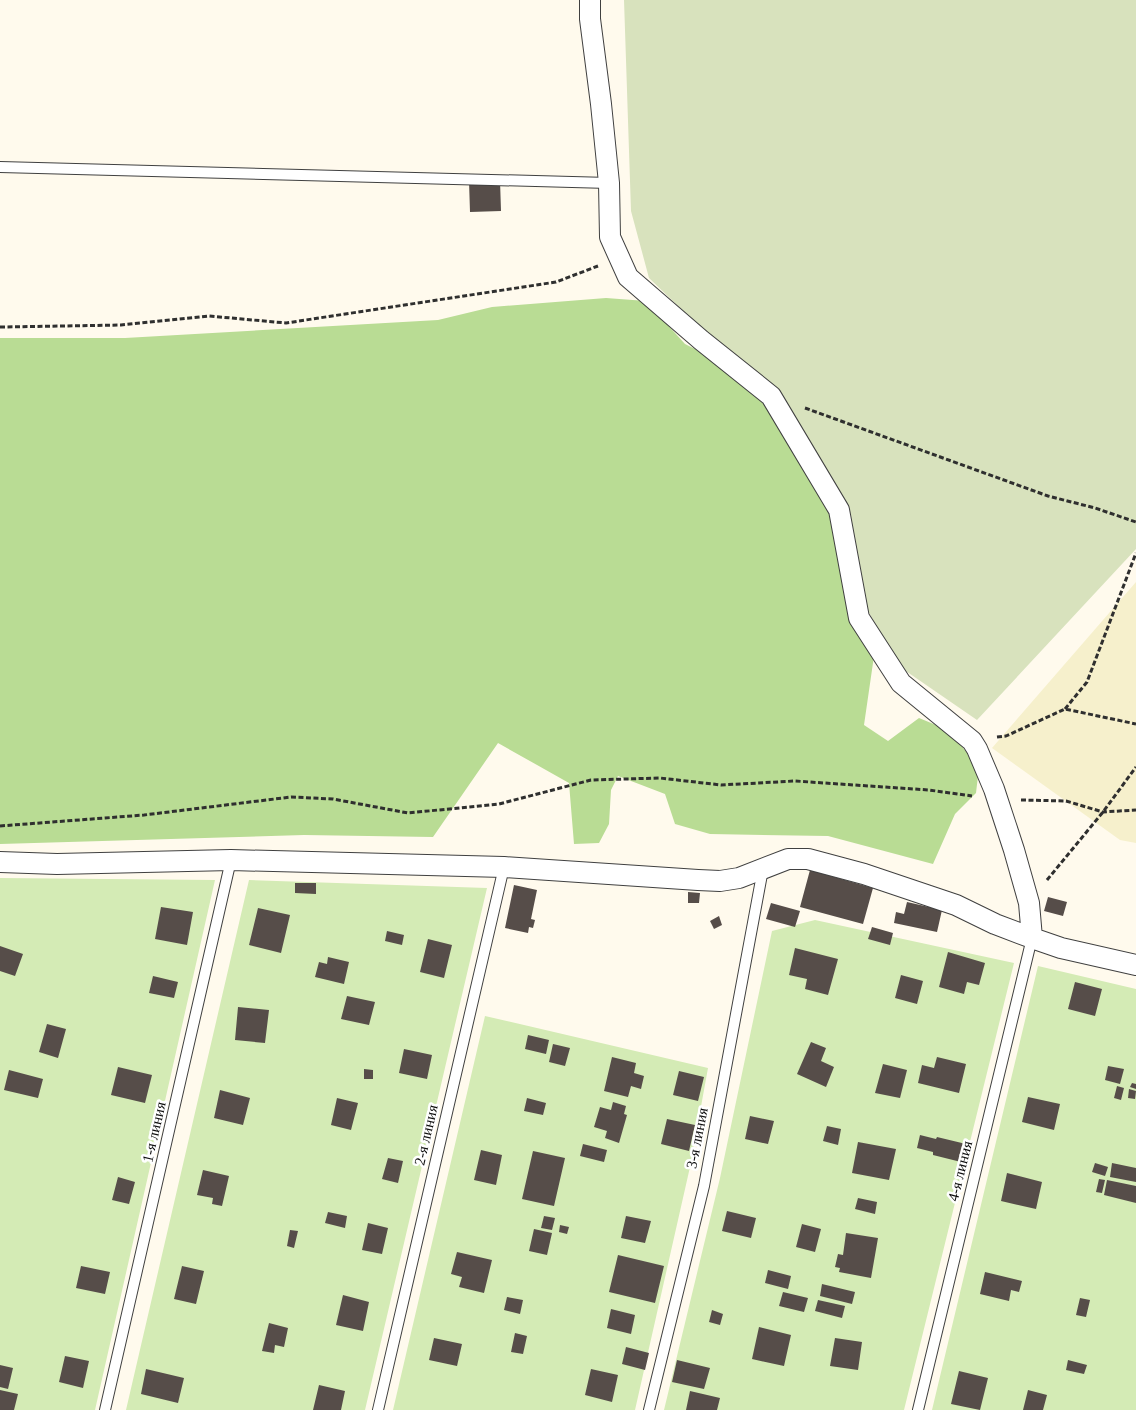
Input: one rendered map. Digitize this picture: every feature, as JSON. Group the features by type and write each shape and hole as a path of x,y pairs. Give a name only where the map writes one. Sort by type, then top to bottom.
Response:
{"street":[{"path":"590,0 590,19 610,183 610,238 619,258 628,277 701,340 772,396 839,510 859,618 901,683 972,741 977,748 1014,850 1029,903 1032,938"},
{"path":"0,862 57,864 232,860 504,867 720,881 740,878 788,859 808,858 864,874 956,905 995,924 1061,948 1136,965"}],"lane":[{"path":"0,167 610,183"},
{"name":"1-я линия","path":"105,1410 232,860"},
{"name":"2-я линия","path":"378,1410 504,867"},
{"name":"3-я линия","path":"649,1410 704,1186 763,869"},
{"name":"4-я линия","path":"918,1410 1032,938"}],"path":[{"path":"0,327 121,325 209,316 286,323 556,282 619,258"},
{"path":"772,396 1048,496 1095,508 1136,522"},
{"path":"972,741 1006,736 1065,709 1087,682 1136,553"},
{"path":"1065,709 1136,724"},
{"path":"1029,903 1103,812 1136,766"},
{"path":"0,826 144,815 291,797 333,799 408,813 498,804 591,780 650,778 721,784 804,782 929,790 997,800 1066,801 1103,812 1136,810"}],"shaded area":[{"path":"1136,582 1136,843 1120,840 992,748"}],"green space":[{"path":"624,0 1136,0 1136,549 977,720 900,667 864,604 845,504 776,390 703,330 649,278 631,211"},
{"path":"606,298 646,301 685,344 729,366 769,399 836,515 874,656 864,725 888,741 919,718 948,730 979,767 976,793 955,814 933,864 828,836 710,834 675,824 665,794 618,776 611,790 609,824 599,843 574,844 569,783 498,743 433,837 304,835 0,844 0,338 125,338 438,320 492,307"},
{"path":"0,878 215,880 95,1410 0,1410"},
{"path":"249,880 487,888 365,1410 126,1410"},
{"path":"815,920 1014,963 904,1410 664,1410 720,1178 772,931"},
{"path":"1038,966 1136,989 1136,1410 932,1410"},
{"path":"485,1016 708,1068 690,1167 635,1410 393,1410"}],"building":[{"path":"500,180 501,211 470,212 469,181"},
{"path":"810,870 873,888 863,924 800,907"},
{"path":"295,883 316,883 316,894 295,893"},
{"path":"514,885 537,890 531,919 535,920 533,928 529,927 528,933 505,928"},
{"path":"688,892 700,893 699,903 688,903"},
{"path":"1048,897 1067,902 1063,916 1044,911"},
{"path":"907,902 942,910 937,932 894,923 896,912 904,914"},
{"path":"771,903 800,911 795,927 766,919"},
{"path":"161,907 193,912 187,945 155,939"},
{"path":"258,908 290,915 281,953 249,945"},
{"path":"719,916 722,925 714,929 710,921"},
{"path":"872,927 893,933 890,945 868,939"},
{"path":"387,931 404,935 402,945 385,941"},
{"path":"428,939 452,945 444,978 420,972"},
{"path":"0,946 23,954 15,976 0,971"},
{"path":"795,948 838,959 828,995 805,989 807,979 789,975"},
{"path":"948,952 985,963 979,985 967,982 964,994 939,987"},
{"path":"328,957 349,962 344,984 315,977 319,962 327,964"},
{"path":"901,975 923,981 917,1004 895,998"},
{"path":"153,976 178,982 174,998 149,993"},
{"path":"1075,982 1102,989 1095,1016 1068,1009"},
{"path":"347,996 375,1002 369,1025 341,1019"},
{"path":"238,1007 269,1010 265,1043 235,1040"},
{"path":"47,1024 66,1029 58,1058 39,1052"},
{"path":"528,1035 549,1040 546,1054 525,1049"},
{"path":"811,1042 826,1048 821,1061 834,1067 826,1087 797,1074"},
{"path":"553,1044 570,1048 565,1066 549,1062"},
{"path":"404,1049 432,1055 427,1079 399,1073"},
{"path":"612,1057 636,1063 634,1073 644,1076 641,1089 631,1086 628,1097 604,1091"},
{"path":"937,1057 966,1064 959,1093 918,1083 922,1065 934,1068"},
{"path":"883,1064 907,1070 900,1098 875,1093"},
{"path":"1108,1066 1124,1069 1120,1084 1105,1080"},
{"path":"118,1067 152,1075 145,1103 111,1095"},
{"path":"364,1069 373,1070 373,1079 364,1079"},
{"path":"9,1070 43,1079 38,1098 4,1090"},
{"path":"679,1071 704,1077 698,1101 673,1095"},
{"path":"1132,1083 1136,1084 1136,1089 1130,1087"},
{"path":"1117,1086 1124,1088 1121,1100 1114,1098"},
{"path":"1129,1089 1136,1091 1135,1099 1128,1098"},
{"path":"220,1090 250,1098 243,1125 214,1118"},
{"path":"1028,1097 1060,1104 1054,1130 1022,1122"},
{"path":"337,1098 358,1103 351,1130 331,1125"},
{"path":"527,1098 546,1103 543,1115 524,1111"},
{"path":"613,1102 626,1106 624,1114 627,1115 619,1143 605,1138 607,1131 594,1127 600,1107 611,1110"},
{"path":"750,1116 774,1121 768,1144 745,1139"},
{"path":"667,1119 695,1125 689,1151 661,1144"},
{"path":"827,1126 841,1129 838,1145 823,1141"},
{"path":"920,1135 966,1144 961,1162 933,1155 933,1152 917,1148"},
{"path":"858,1142 896,1149 889,1180 852,1173"},
{"path":"583,1144 607,1150 604,1162 580,1156"},
{"path":"481,1150 502,1155 496,1185 474,1180"},
{"path":"533,1151 565,1158 554,1206 522,1199"},
{"path":"388,1158 403,1161 398,1183 382,1179"},
{"path":"1095,1163 1108,1167 1105,1176 1092,1172"},
{"path":"1112,1163 1136,1168 1136,1182 1110,1177"},
{"path":"203,1170 229,1176 222,1206 212,1204 213,1198 197,1195"},
{"path":"1007,1173 1042,1182 1036,1209 1001,1201"},
{"path":"118,1177 135,1182 129,1204 112,1200"},
{"path":"1099,1179 1105,1180 1102,1193 1096,1192"},
{"path":"1107,1180 1136,1186 1136,1203 1104,1195"},
{"path":"858,1198 877,1202 875,1214 855,1209"},
{"path":"727,1211 756,1218 751,1238 722,1231"},
{"path":"328,1212 347,1216 345,1228 325,1223"},
{"path":"544,1216 555,1218 552,1230 541,1228"},
{"path":"626,1216 651,1221 645,1243 621,1238"},
{"path":"368,1223 388,1228 382,1254 362,1250"},
{"path":"802,1224 821,1229 815,1252 796,1247"},
{"path":"560,1225 569,1227 567,1234 559,1232"},
{"path":"534,1229 552,1233 547,1255 529,1251"},
{"path":"290,1230 298,1231 294,1248 287,1246"},
{"path":"846,1233 878,1238 871,1278 839,1272 840,1268 835,1267 838,1254 843,1255"},
{"path":"457,1252 492,1260 484,1293 459,1287 462,1277 451,1274"},
{"path":"618,1255 664,1266 655,1303 609,1292"},
{"path":"81,1266 110,1272 105,1294 76,1288"},
{"path":"182,1266 204,1271 196,1304 174,1299"},
{"path":"768,1270 791,1276 788,1289 765,1283"},
{"path":"985,1272 1022,1281 1019,1292 1011,1290 1009,1301 980,1294"},
{"path":"822,1284 855,1292 852,1304 820,1296"},
{"path":"783,1292 808,1298 804,1312 779,1306"},
{"path":"343,1295 369,1302 363,1331 336,1325"},
{"path":"507,1297 523,1300 520,1314 504,1310"},
{"path":"1080,1298 1090,1300 1086,1317 1076,1315"},
{"path":"818,1300 845,1306 842,1318 815,1311"},
{"path":"611,1309 635,1315 631,1334 607,1328"},
{"path":"712,1310 723,1314 720,1325 709,1322"},
{"path":"269,1323 288,1328 284,1347 275,1345 274,1353 262,1351"},
{"path":"759,1327 791,1335 784,1366 752,1359"},
{"path":"515,1333 527,1336 523,1354 511,1352"},
{"path":"434,1338 462,1344 457,1366 429,1360"},
{"path":"835,1338 862,1342 858,1370 830,1366"},
{"path":"626,1347 649,1353 645,1370 622,1364"},
{"path":"65,1356 89,1361 83,1388 59,1382"},
{"path":"677,1360 710,1368 704,1389 672,1382"},
{"path":"1068,1360 1087,1365 1084,1374 1066,1370"},
{"path":"0,1365 13,1368 8,1389 0,1387"},
{"path":"146,1369 184,1378 178,1403 141,1394"},
{"path":"591,1369 618,1375 612,1402 585,1395"},
{"path":"959,1371 988,1378 980,1410 951,1404"},
{"path":"319,1385 345,1391 341,1410 313,1410"},
{"path":"0,1390 18,1394 14,1410 0,1410"},
{"path":"1028,1390 1047,1395 1043,1410 1023,1410"},
{"path":"690,1391 720,1398 717,1410 686,1410"}]}
